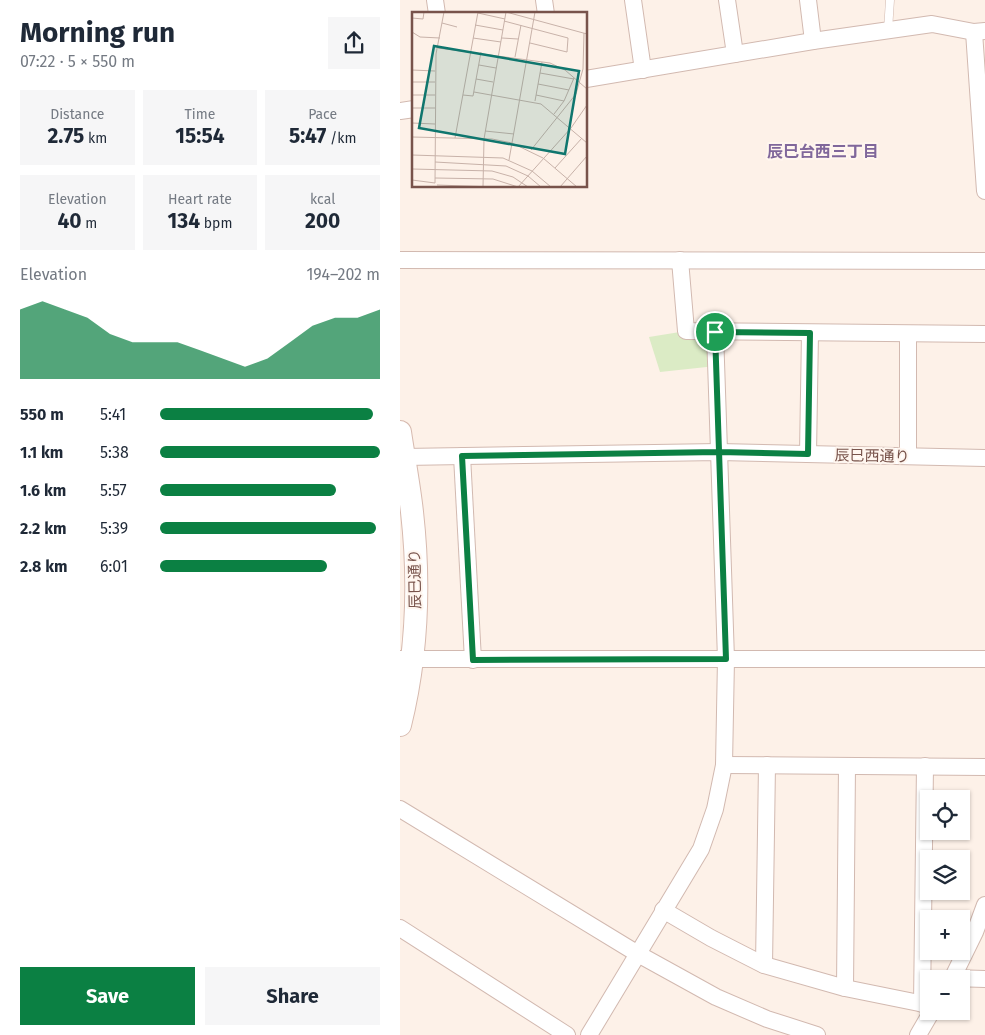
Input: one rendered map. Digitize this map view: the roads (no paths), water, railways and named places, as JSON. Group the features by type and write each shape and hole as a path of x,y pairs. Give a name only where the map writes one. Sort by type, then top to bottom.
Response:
{"street":[{"path":"633,0 644,70"},
{"path":"727,0 735,54"},
{"path":"808,0 813,41"},
{"path":"588,80 813,41 932,24 979,31 985,191"},
{"path":"400,260 985,261"},
{"path":"680,260 686,330 715,332 985,334"},
{"path":"590,1035 701,849 715,809 724,765 726,659 715,332"},
{"path":"808,454 810,333"},
{"path":"908,334 908,456"},
{"name":"辰巳通り","path":"400,432 402,457 412,511 416,562 415,617 406,659 406,700 400,725"},
{"name":"辰巳西通り","path":"402,457 719,452 985,458"},
{"path":"462,456 473,660"},
{"path":"406,659 985,659"},
{"path":"724,765 985,767"},
{"path":"764,965 768,765"},
{"path":"845,988 847,766"},
{"path":"925,766 928,970"},
{"path":"400,809 638,954 716,997 767,1019 817,1035"},
{"path":"956,970 975,932 985,905"},
{"path":"663,910 711,938 764,965 845,988 920,1005"},
{"path":"400,928 568,1035"},
{"path":"970,979 985,979"},
{"path":"918,1035 923,1020"}],"lane":[{"path":"888,30 890,0"}],"district":[{"name":"辰巳台西三丁目","path":"823,151"}]}
